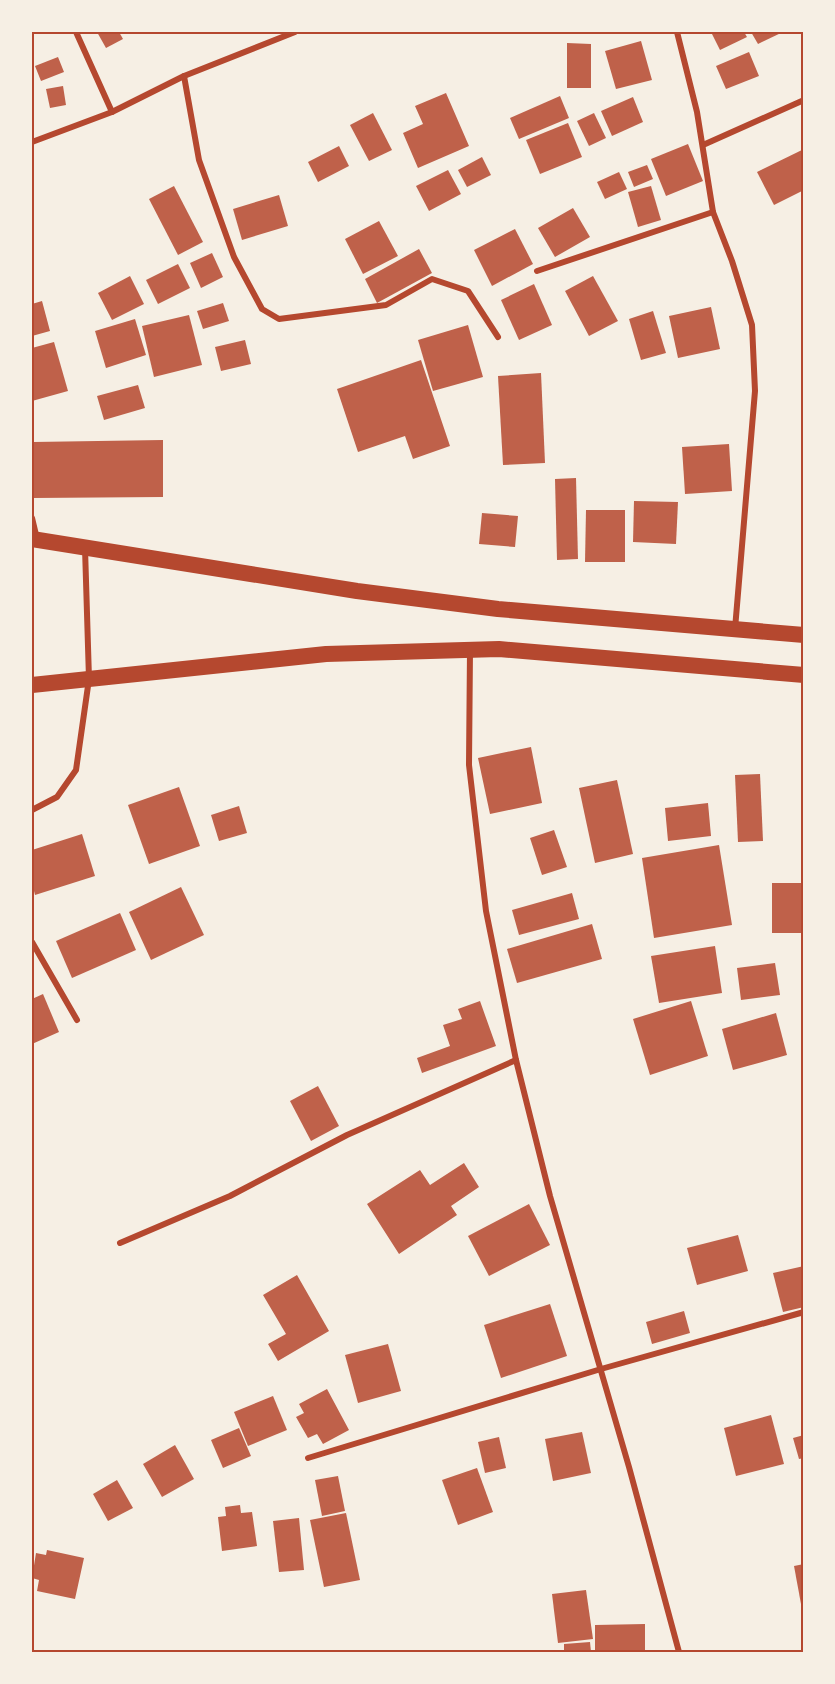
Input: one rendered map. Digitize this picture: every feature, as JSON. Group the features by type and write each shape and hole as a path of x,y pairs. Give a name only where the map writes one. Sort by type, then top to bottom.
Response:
{"highway":[{"path":"34,539 357,591 498,609 804,635"},
{"path":"32,685 326,654 499,649 804,675"}],"street":[{"path":"76,32 112,112"},
{"path":"32,142 112,112 183,75 295,32"},
{"path":"677,32 697,112 713,212 732,261 752,325 755,391 735,630"},
{"path":"183,75 199,160 234,257 262,309 279,319 386,305 432,279 468,291 498,338"},
{"path":"703,145 804,100"},
{"path":"537,271 713,212"},
{"path":"32,518 34,539"},
{"path":"32,810 57,797 76,770 89,680 85,548"},
{"path":"470,650 469,765 486,911 516,1060 550,1196 601,1369 679,1653"},
{"path":"32,942 76,1020"},
{"path":"120,1243 230,1196 347,1135 516,1060"},
{"path":"308,1458 601,1369 804,1311"}],"building":[{"path":"97,32 119,32 123,39 106,48"},
{"path":"711,32 744,32 747,37 720,50"},
{"path":"751,32 783,32 758,44"},
{"path":"641,41 652,80 616,89 605,51"},
{"path":"567,43 591,44 591,88 567,88"},
{"path":"749,52 759,76 726,89 716,66"},
{"path":"58,57 64,72 41,81 35,66"},
{"path":"63,86 66,105 50,108 46,89"},
{"path":"446,93 469,146 418,168 403,133 423,124 415,106"},
{"path":"560,96 569,118 519,139 510,118"},
{"path":"633,97 643,122 612,136 601,111"},
{"path":"373,113 392,150 369,161 350,125"},
{"path":"594,113 606,138 589,146 577,121"},
{"path":"568,123 582,157 540,174 526,140"},
{"path":"688,144 703,181 666,196 651,159"},
{"path":"339,146 349,166 318,182 308,162"},
{"path":"804,149 804,190 774,205 757,172"},
{"path":"482,157 491,175 467,187 458,170"},
{"path":"647,165 653,179 634,187 628,172"},
{"path":"448,170 461,194 429,211 416,186"},
{"path":"619,172 627,189 605,199 597,182"},
{"path":"174,186 203,242 178,255 149,199"},
{"path":"651,186 661,220 638,227 628,192"},
{"path":"279,195 288,226 242,240 233,209"},
{"path":"573,208 590,237 555,257 538,228"},
{"path":"379,221 398,256 363,274 345,239"},
{"path":"515,229 533,264 492,286 474,250"},
{"path":"419,249 432,273 377,303 365,279"},
{"path":"212,253 223,277 201,288 190,263"},
{"path":"178,264 190,288 158,304 146,280"},
{"path":"130,276 144,304 112,320 98,293"},
{"path":"593,276 618,321 589,336 565,291"},
{"path":"534,284 552,325 519,340 501,300"},
{"path":"42,301 50,331 32,336 32,304"},
{"path":"223,303 229,321 203,329 197,311"},
{"path":"711,307 720,349 678,358 669,316"},
{"path":"653,311 666,353 641,360 629,319"},
{"path":"189,315 202,365 154,377 142,326"},
{"path":"135,319 146,355 106,368 95,331"},
{"path":"468,325 483,377 433,391 418,340"},
{"path":"245,340 251,364 221,371 215,347"},
{"path":"54,342 68,391 32,401 32,348"},
{"path":"421,360 450,446 413,459 405,436 358,452 337,389"},
{"path":"541,373 545,463 503,465 498,376"},
{"path":"138,385 145,408 104,420 97,396"},
{"path":"163,440 163,497 33,498 33,442"},
{"path":"729,444 732,491 685,494 682,447"},
{"path":"576,478 578,559 557,560 555,479"},
{"path":"634,501 678,502 676,544 633,542"},
{"path":"586,510 625,510 625,562 585,562"},
{"path":"482,513 518,516 515,547 479,544"},
{"path":"531,747 542,803 490,814 478,758"},
{"path":"760,774 763,841 738,842 735,775"},
{"path":"617,780 633,854 595,863 579,788"},
{"path":"179,787 200,846 149,864 128,805"},
{"path":"708,803 711,836 668,841 665,808"},
{"path":"239,806 247,833 219,841 211,815"},
{"path":"554,830 567,867 542,875 530,838"},
{"path":"82,834 95,876 35,895 32,883 32,850"},
{"path":"719,845 732,925 654,938 642,858"},
{"path":"772,883 804,883 804,933 772,933"},
{"path":"181,887 204,935 151,960 129,912"},
{"path":"572,893 579,919 519,935 512,910"},
{"path":"120,913 136,950 72,978 56,941"},
{"path":"592,924 602,959 517,983 507,949"},
{"path":"715,946 722,993 659,1003 651,956"},
{"path":"775,963 780,995 741,1000 737,968"},
{"path":"43,994 59,1032 32,1044 32,999"},
{"path":"480,1001 496,1046 422,1073 417,1058 450,1046 443,1025 462,1019 458,1009"},
{"path":"691,1001 708,1056 650,1075 633,1019"},
{"path":"776,1013 787,1055 733,1070 722,1029"},
{"path":"318,1086 339,1126 311,1141 290,1101"},
{"path":"464,1163 479,1187 451,1206 457,1215 399,1254 367,1204 420,1170 430,1185"},
{"path":"529,1204 550,1245 489,1276 468,1236"},
{"path":"738,1235 748,1271 697,1285 687,1248"},
{"path":"804,1266 804,1307 783,1312 773,1273"},
{"path":"297,1275 329,1331 278,1361 268,1344 286,1334 263,1295"},
{"path":"550,1304 567,1356 501,1378 484,1325"},
{"path":"684,1311 690,1333 652,1344 646,1322"},
{"path":"388,1344 401,1391 358,1403 345,1355"},
{"path":"327,1389 349,1430 323,1444 317,1434 308,1438 296,1417 304,1413 299,1404"},
{"path":"273,1396 287,1430 248,1446 234,1412"},
{"path":"771,1415 784,1464 736,1476 724,1428"},
{"path":"239,1428 251,1456 223,1468 211,1440"},
{"path":"582,1432 591,1473 553,1481 545,1439"},
{"path":"804,1435 804,1458 799,1459 793,1438"},
{"path":"499,1437 506,1468 485,1473 478,1442"},
{"path":"175,1445 194,1479 162,1497 143,1464"},
{"path":"477,1468 493,1512 458,1525 442,1480"},
{"path":"338,1476 345,1511 322,1516 315,1480"},
{"path":"117,1480 133,1508 108,1521 93,1494"},
{"path":"240,1505 241,1513 252,1512 257,1546 222,1551 218,1517 226,1516 225,1507"},
{"path":"346,1513 360,1580 324,1587 310,1520"},
{"path":"299,1518 304,1570 279,1572 273,1521"},
{"path":"47,1550 84,1558 75,1599 37,1591 39,1580 32,1578 36,1553 46,1555"},
{"path":"804,1564 804,1604 801,1604 794,1566"},
{"path":"586,1590 593,1639 558,1643 552,1594"},
{"path":"645,1624 645,1652 595,1652 595,1625"},
{"path":"590,1642 591,1652 564,1652 564,1644"}]}
